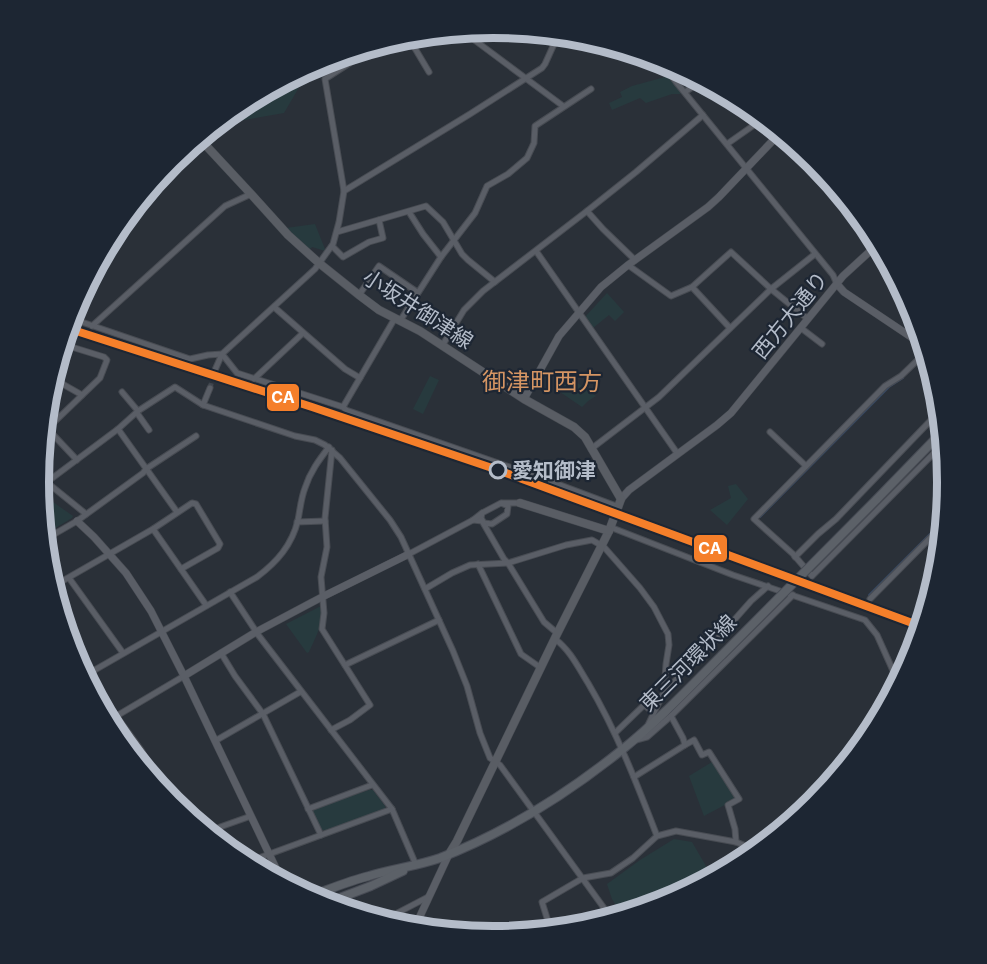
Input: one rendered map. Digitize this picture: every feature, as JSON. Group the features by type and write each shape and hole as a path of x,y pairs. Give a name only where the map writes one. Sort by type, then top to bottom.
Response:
{"main road":[{"name":"小坂井御津線","path":"205,144 288,236 359,295 379,310 420,332 585,437 620,503"},
{"name":"東三河環状線","path":"322,892 368,876 449,854 493,835 580,782 645,730 936,440"},
{"path":"517,503 609,529"},
{"path":"449,854 457,842 620,503"},
{"name":"東三河環状線","path":"338,898 371,886 416,864"}],"street":[{"path":"472,38 563,106"},
{"path":"344,191 526,78 545,64 555,41"},
{"path":"413,45 429,72"},
{"path":"215,370 222,354 315,269 332,246 337,232 344,191 325,79 355,60"},
{"path":"670,74 844,292 915,341"},
{"path":"685,92 695,86"},
{"path":"343,407 398,319 475,213 487,186 508,174 527,158 534,142 535,126 591,89"},
{"path":"442,346 464,310 483,291 636,172 703,115"},
{"path":"727,144 756,123"},
{"path":"524,399 559,336 601,287 708,207 775,138"},
{"path":"92,326 225,206 251,194"},
{"path":"337,232 426,206 443,222 462,254"},
{"path":"587,211 631,263 671,296 692,286 731,252 808,319"},
{"path":"409,212 441,257"},
{"path":"332,246 343,257 369,242 383,238 379,220"},
{"path":"449,246 495,282"},
{"name":"西方大通り","path":"620,503 629,490 731,413 848,271 872,250"},
{"path":"536,251 677,453"},
{"path":"591,449 645,408 771,289 815,254"},
{"path":"359,295 379,266 417,292"},
{"path":"692,286 730,328"},
{"path":"274,307 345,369 360,378"},
{"path":"79,321 190,359 208,354 222,354"},
{"path":"801,328 822,344"},
{"path":"254,379 303,333"},
{"path":"54,419 100,378 107,360 71,347"},
{"path":"222,354 237,373 343,407 346,410 547,480 620,503"},
{"path":"919,356 901,376 885,386 754,519 795,556 812,576 937,450"},
{"path":"61,383 81,395"},
{"path":"49,480 137,412 175,387 203,405 295,436 315,440 331,449 390,520 401,537 466,686 490,758 500,765 607,912"},
{"path":"203,405 210,388"},
{"path":"123,392 149,430"},
{"path":"795,556 836,519 933,418"},
{"path":"118,429 177,512"},
{"path":"770,432 806,466"},
{"path":"52,433 76,460"},
{"path":"52,535 77,521 146,469 196,436"},
{"path":"331,449 325,521 327,548 321,577 324,613 322,629 370,705 350,720 331,730"},
{"path":"92,672 257,577 270,566 290,544 304,488 315,465 331,449"},
{"path":"49,484 86,514"},
{"path":"61,582 153,529 192,503 196,504 220,544 218,548 181,569"},
{"path":"501,503 506,504 508,512"},
{"path":"116,716 256,632 409,554 501,503 517,503"},
{"path":"489,526 505,516 517,503"},
{"path":"482,513 482,521"},
{"path":"473,520 482,521 489,526 504,559 544,622 575,661 615,733 657,836"},
{"path":"77,521 126,573 151,611 277,870"},
{"path":"297,522 325,521"},
{"path":"153,529 206,605"},
{"path":"609,529 865,621 878,635 894,673"},
{"path":"870,599 935,533"},
{"path":"425,589 470,565 508,563 566,545 592,540 601,545 640,588 654,607 668,634 664,692"},
{"path":"478,564 521,654 541,668"},
{"path":"69,578 123,653"},
{"path":"645,730 664,692 768,586"},
{"path":"230,592 300,692 392,809 416,864"},
{"path":"632,742 647,737 671,716 793,595"},
{"path":"345,665 439,620"},
{"path":"221,653 263,714 321,836"},
{"path":"215,741 300,692"},
{"path":"615,733 644,705 653,712"},
{"path":"671,716 685,744"},
{"path":"117,718 148,761"},
{"path":"634,777 694,740 702,754 709,752 739,799 728,806 735,829 736,842"},
{"path":"308,809 372,785"},
{"path":"257,858 392,809"},
{"path":"215,829 251,816"},
{"path":"549,923 542,902 583,878 611,873 633,858 657,836 676,831 736,842 747,847"},
{"path":"418,920 449,854"},
{"path":"394,915 429,897"}],"green space":[{"path":"668,74 682,92 680,94 672,94 646,103 640,98 612,110 609,103 622,97 620,92"},
{"path":"301,81 284,113 233,122 271,97"},
{"path":"315,224 325,251 312,247 309,250 286,228"},
{"path":"607,293 624,312 615,321 609,315 593,328 585,317"},
{"path":"430,376 439,380 423,414 413,409"},
{"path":"569,377 596,396 582,407 560,392"},
{"path":"736,484 748,499 727,525 710,510 731,498 728,486"},
{"path":"50,500 73,516 52,530"},
{"path":"319,607 322,613 320,625 307,653 286,624"},
{"path":"712,762 736,799 704,816 689,776"},
{"path":"373,790 385,809 325,831 321,829 313,812 314,808"},
{"path":"674,839 692,842 709,871 664,893 618,908 607,884"}],"waterway":[{"path":"760,517 889,387 903,378"},
{"path":"869,595 935,529"}],"tunnel":[{"path":"210,388 215,370"}],"transit line":[{"name":"CA","path":"76,331 495,469 914,624"}],"place":[{"name":"愛知御津","path":"498,470"}],"district":[{"name":"御津町西方","path":"542,381"}]}
